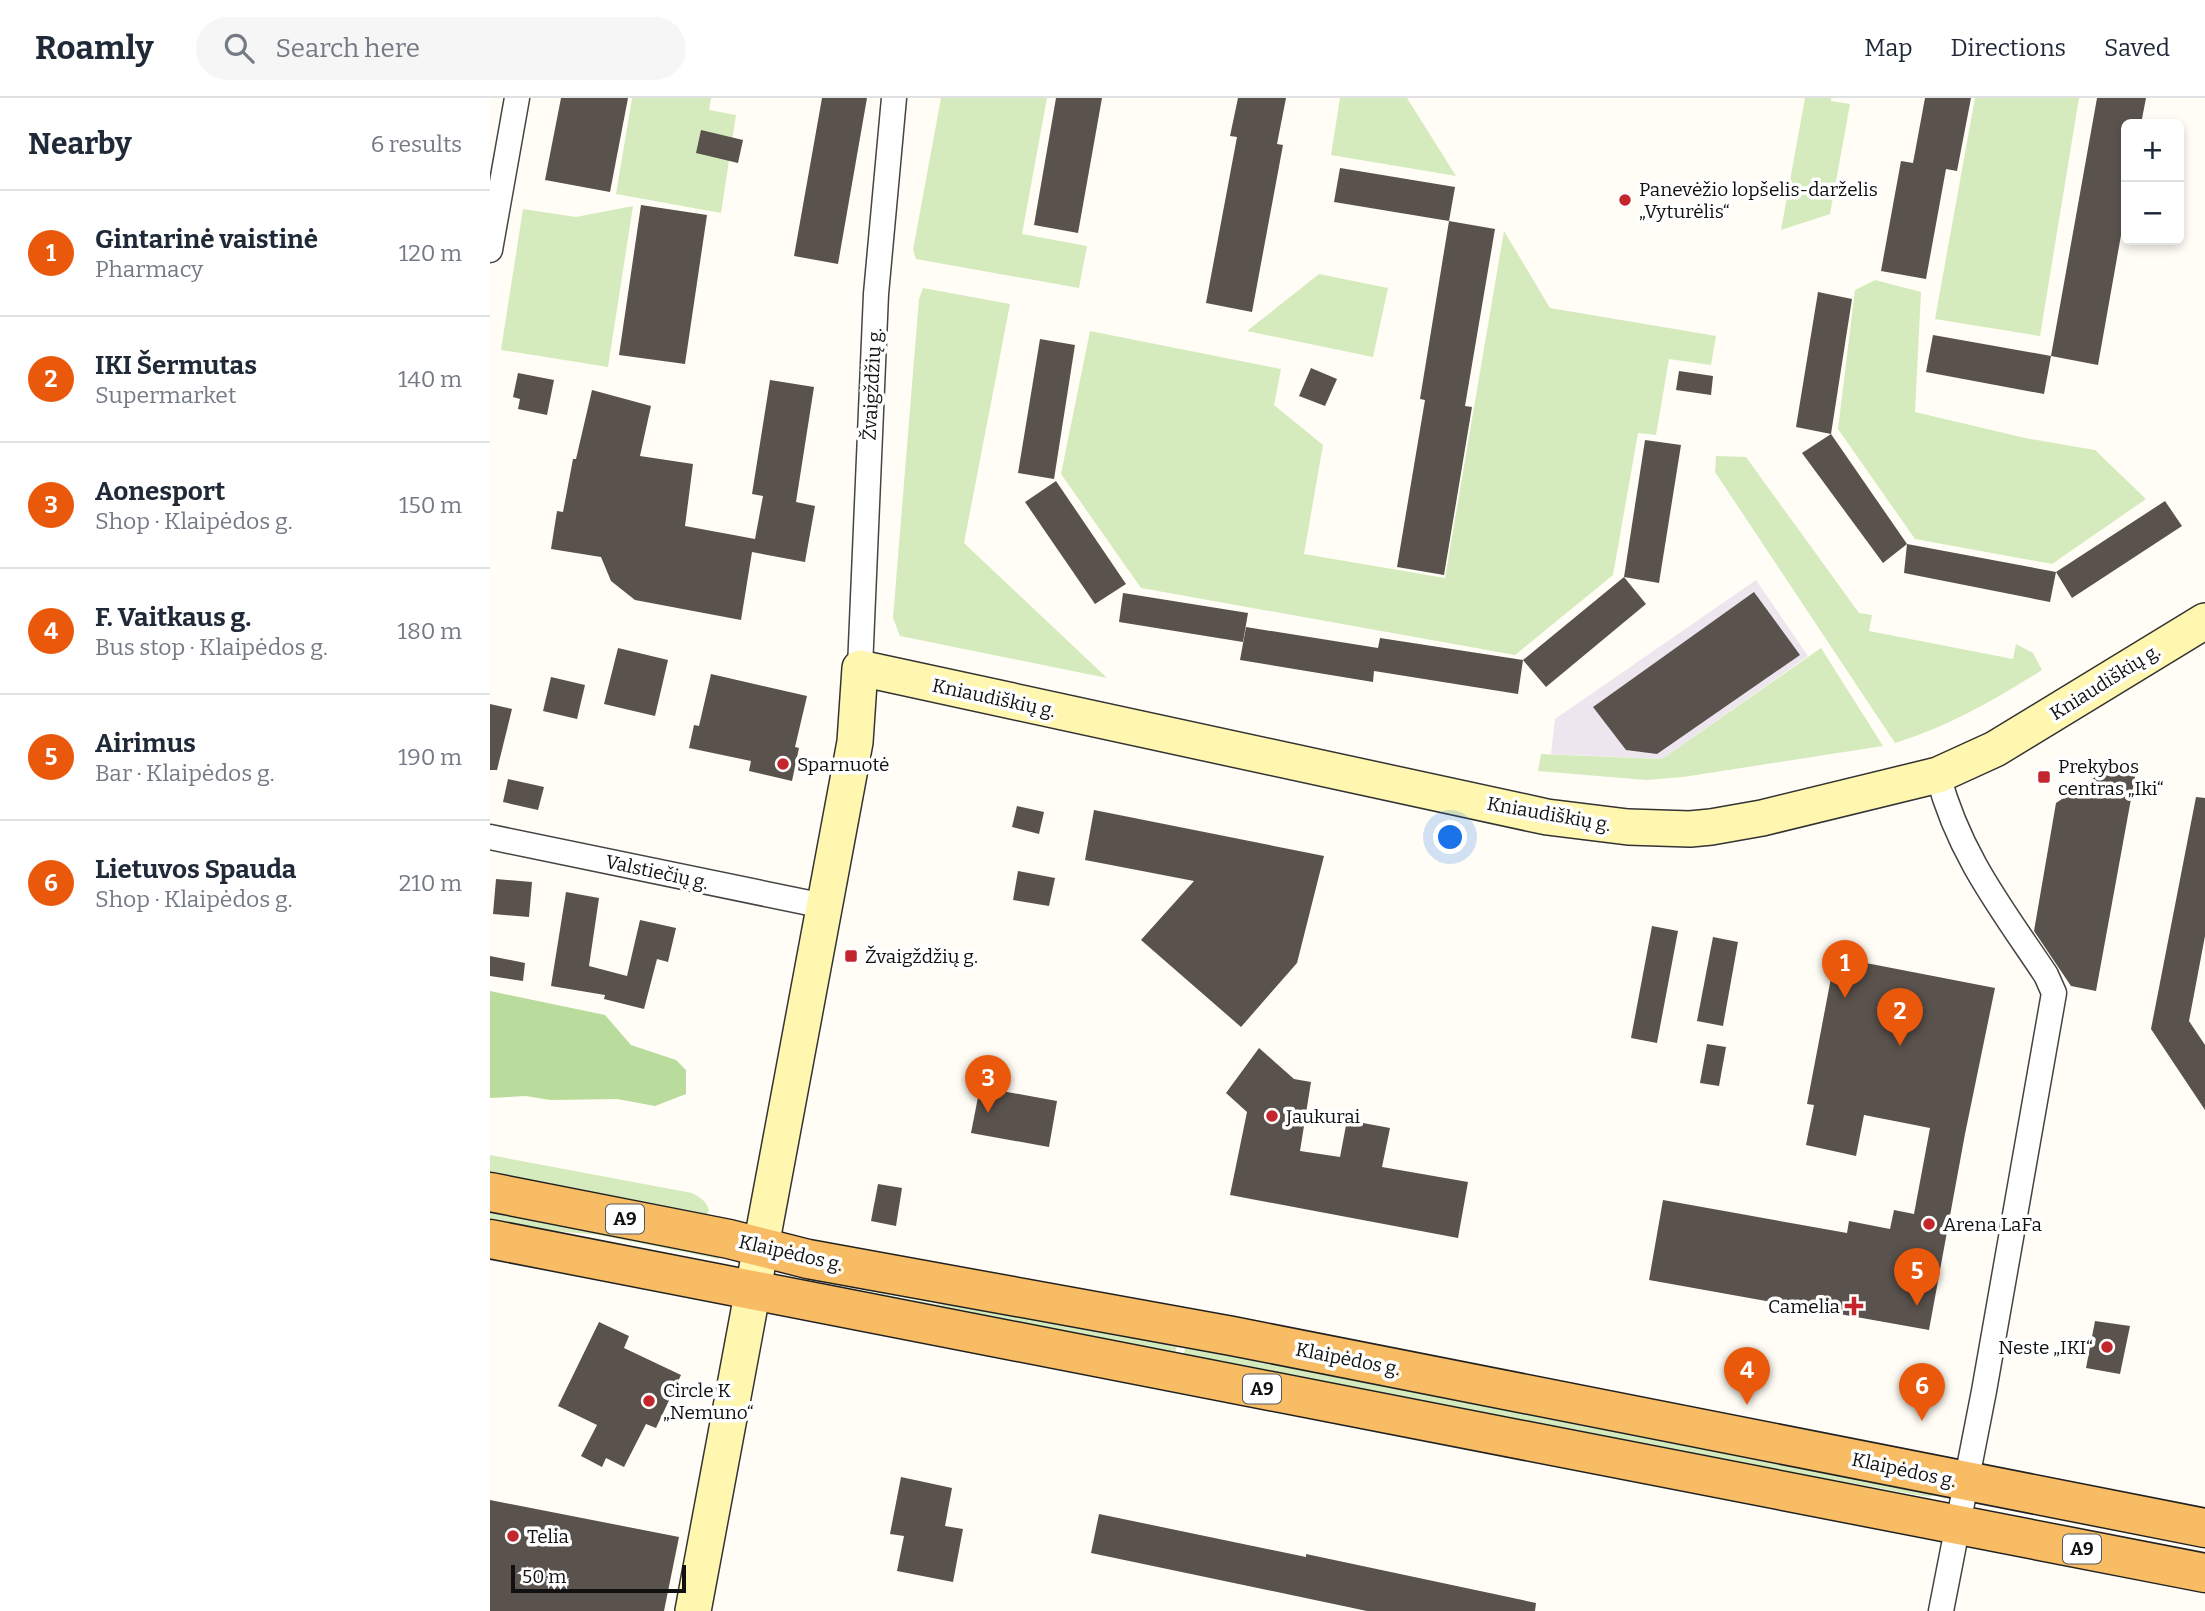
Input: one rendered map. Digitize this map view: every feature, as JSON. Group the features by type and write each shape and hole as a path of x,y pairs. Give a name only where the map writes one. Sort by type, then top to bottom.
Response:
{"highway":[{"name":"Klaipėdos g.","path":"490,1192 808,1259 1246,1339 2205,1528"},
{"name":"A9","path":"490,1238 2205,1573"}],"main road":[{"name":"Kniaudiškių g.","path":"860,668 1391,784 1583,823 1663,829 1711,827 1762,818 1938,775 1996,749 2205,621"},
{"name":"Žvaigždžių g.","path":"693,1611 855,742 860,668"}],"street":[{"path":"490,250 517,98"},
{"name":"Žvaigždžių g.","path":"860,668 876,294 894,98"},
{"path":"1938,775 1947,808 1962,844 2046,975 2054,993 1984,1391 1941,1611"},
{"name":"Valstiečių g.","path":"490,837 824,906"}],"shaded area":[{"path":"1756,580 1808,656 1662,759 1551,754 1555,719"}],"green space":[{"path":"632,98 711,98 709,110 736,115 721,213 616,194"},
{"path":"941,98 1047,98 1022,234 1087,246 1079,288 916,259 913,250"},
{"path":"1340,98 1407,98 1456,176 1331,155"},
{"path":"1805,98 1831,98 1831,101 1850,104 1830,214 1781,230"},
{"path":"1975,98 2079,98 2040,336 1935,319"},
{"path":"633,206 608,367 501,350 523,209 576,217"},
{"path":"1504,231 1550,308 1716,336 1711,365 1669,359 1656,435 1638,433 1613,575 1515,655 1141,588 1061,474 1090,331 1281,369 1274,405 1323,445 1304,554 1445,578"},
{"path":"1319,274 1388,288 1373,357 1247,331"},
{"path":"1875,280 1921,292 1915,412 2025,438 2095,450 2146,499 2052,564 1915,539 1838,429 1855,290"},
{"path":"923,288 1010,304 964,543 1107,678 900,636 893,618 919,299"},
{"path":"1716,456 1746,457 1859,613 1872,615 1869,631 2013,659 2016,644 2033,653 2042,670 1971,711 1934,729 1895,743 1715,472"},
{"path":"1821,648 1883,746 1683,777 1646,780 1538,771 1541,754 1662,759"},
{"path":"490,991 605,1015 631,1045 676,1060 686,1070 686,1094 655,1106 617,1099 550,1100 526,1096 490,1098"},
{"path":"490,1155 692,1193 705,1202 709,1211 706,1216 490,1176"},
{"path":"490,1204 721,1250 719,1259 599,1235 490,1225"},
{"path":"787,1278 934,1304 1026,1310 1178,1340 1174,1360"},
{"path":"1187,1342 1936,1489 1934,1495 1929,1497 1834,1480 1771,1477 1182,1361"}],"building":[{"path":"561,98 628,98 610,192 545,180"},
{"path":"822,98 867,98 838,264 794,256"},
{"path":"1056,98 1102,98 1078,233 1034,225"},
{"path":"1238,98 1286,98 1277,144 1283,145 1252,312 1206,303 1237,137 1230,136"},
{"path":"1925,98 1971,98 1957,171 1946,169 1926,279 1881,271 1901,161 1913,163"},
{"path":"2097,98 2146,98 2142,119 2121,119 2121,235 2098,365 2051,356"},
{"path":"701,130 743,140 738,163 696,153"},
{"path":"1340,168 1455,187 1449,221 1334,202"},
{"path":"641,205 707,215 685,364 619,355"},
{"path":"1449,221 1495,229 1465,406 1472,407 1444,575 1397,567 1425,400 1420,399"},
{"path":"1818,292 1852,299 1831,434 1796,427"},
{"path":"1933,335 2051,356 2044,394 1926,372"},
{"path":"1040,339 1075,345 1054,479 1018,473"},
{"path":"1311,368 1337,379 1325,406 1299,396"},
{"path":"1679,371 1713,376 1711,395 1676,390"},
{"path":"518,373 554,380 547,415 518,409 520,399 513,397"},
{"path":"770,380 814,387 796,502 815,506 805,562 752,552 741,620 635,600 611,581 601,557 551,549 557,511 563,512 573,459 576,459 592,390 651,406 640,456 693,464 685,526 755,539 763,496 752,494"},
{"path":"1831,434 1907,544 1883,563 1802,453"},
{"path":"1645,440 1681,445 1659,583 1624,577"},
{"path":"1056,481 1126,584 1095,604 1025,502"},
{"path":"2165,501 2182,526 2072,598 2056,572"},
{"path":"1907,544 2056,572 2050,602 1904,573"},
{"path":"1624,577 1646,604 1546,687 1523,660"},
{"path":"1754,592 1800,655 1657,754 1626,750 1593,707"},
{"path":"1123,593 1248,613 1243,642 1119,622"},
{"path":"1246,627 1378,648 1380,638 1523,660 1518,694 1374,671 1373,682 1240,660"},
{"path":"618,648 668,660 655,716 604,704"},
{"path":"711,674 807,696 795,747 799,748 792,781 749,771 751,761 689,748 694,725 699,726"},
{"path":"551,677 585,685 577,719 543,711"},
{"path":"490,704 512,709 497,770 490,770"},
{"path":"2118,762 2137,766 2096,991 2071,986 2034,931 2056,803"},
{"path":"508,779 544,787 538,810 503,802"},
{"path":"2196,797 2205,798 2205,936 2189,1021 2205,1045 2205,1110 2151,1029"},
{"path":"1017,806 1044,812 1039,834 1012,827"},
{"path":"1094,810 1324,856 1297,963 1241,1027 1141,940 1194,881 1085,860"},
{"path":"1018,871 1055,878 1049,906 1013,900"},
{"path":"496,879 532,882 529,917 493,914"},
{"path":"566,892 599,898 589,966 627,976 640,920 676,928 668,962 657,959 644,1009 604,999 605,995 551,986"},
{"path":"1652,926 1678,931 1657,1043 1631,1038"},
{"path":"1713,937 1738,942 1723,1026 1697,1021"},
{"path":"490,956 525,963 523,981 490,976"},
{"path":"1835,957 1995,988 1929,1330 1649,1280 1663,1200 1847,1233 1849,1221 1890,1229 1894,1210 1914,1214 1930,1128 1864,1115 1856,1156 1806,1145 1814,1105 1807,1104"},
{"path":"1707,1044 1726,1047 1719,1086 1700,1083"},
{"path":"1259,1048 1294,1079 1311,1082 1300,1151 1340,1157 1347,1120 1390,1128 1382,1167 1468,1182 1458,1238 1230,1195 1247,1112 1226,1093"},
{"path":"980,1087 1057,1101 1049,1147 971,1133"},
{"path":"878,1184 902,1188 896,1226 871,1221"},
{"path":"2095,1321 2130,1326 2120,1374 2086,1368"},
{"path":"599,1322 629,1336 624,1348 681,1375 656,1428 646,1424 624,1467 606,1458 602,1467 581,1456 597,1425 558,1406"},
{"path":"901,1477 952,1488 945,1526 963,1529 953,1582 897,1571 904,1536 890,1534"},
{"path":"490,1500 679,1537 664,1611 490,1611"},
{"path":"1099,1514 1306,1557 1306,1554 1536,1603 1535,1611 1367,1611 1091,1553"}],"place":[{"name":"Panevėžio lopšelis-darželis „Vyturėlis“","path":"1625,200"},
{"name":"Sparnuotė","path":"783,764"},
{"name":"Prekybos centras „Iki“","path":"2044,777"},
{"name":"Žvaigždžių g.","path":"851,956"},
{"name":"Gintarinė vaistinė","path":"1845,998"},
{"name":"IKI Šermutas","path":"1900,1046"},
{"name":"Aonesport","path":"988,1113"},
{"name":"Jaukurai","path":"1272,1116"},
{"name":"Arena LaFa","path":"1929,1224"},
{"name":"Camelia","path":"1854,1306"},
{"name":"Airimus","path":"1917,1306"},
{"name":"Neste „IKI“","path":"2107,1347"},
{"name":"Circle K „Nemuno“","path":"649,1401"},
{"name":"F. Vaitkaus g.","path":"1747,1405"},
{"name":"Lietuvos Spauda","path":"1922,1421"},
{"name":"Telia","path":"513,1536"}]}
